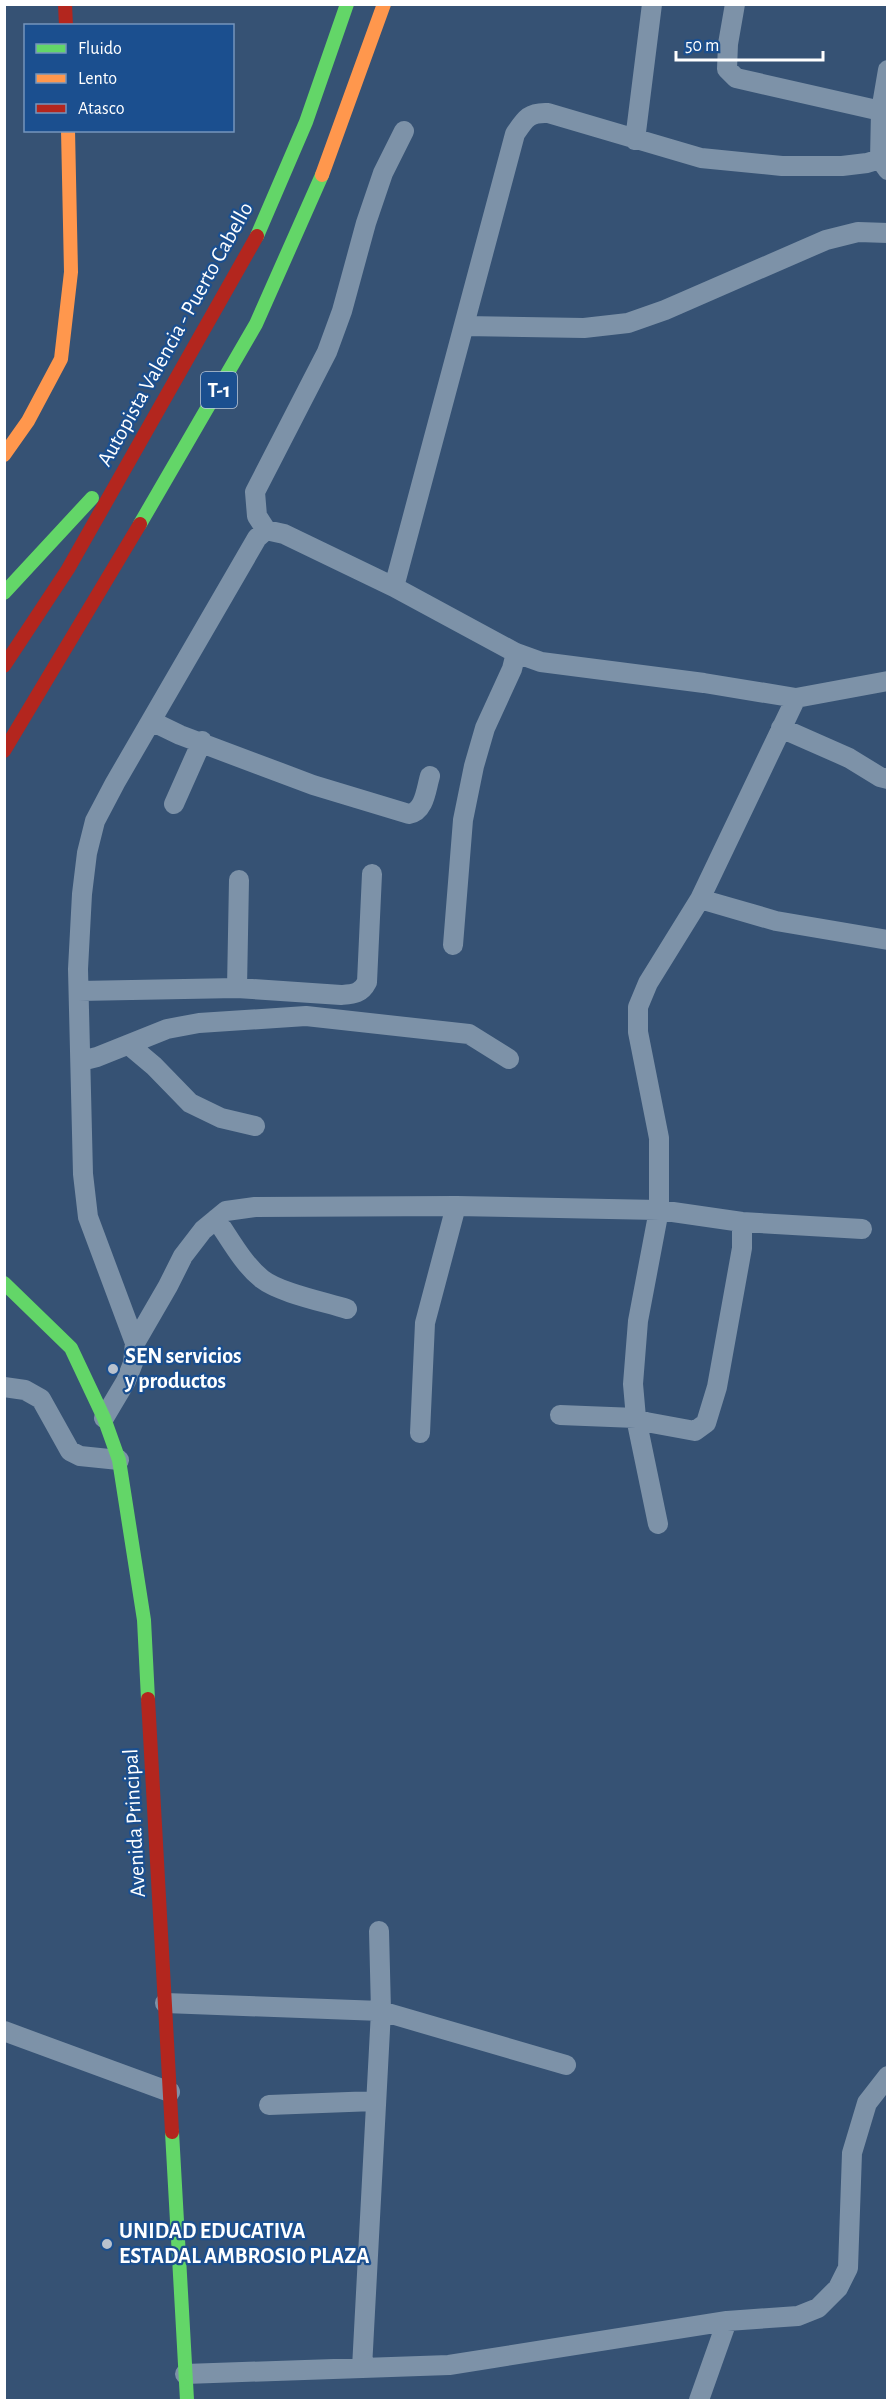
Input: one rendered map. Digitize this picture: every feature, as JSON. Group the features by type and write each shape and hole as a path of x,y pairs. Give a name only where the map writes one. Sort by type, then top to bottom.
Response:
{"main road":[{"path":"65,4 66,24"},
{"name":"Autopista Valencia - Puerto Cabello","path":"4,666 68,569 254,244 306,122 347,4"},
{"name":"T-1","path":"4,751 188,444 256,324 318,187 384,4"},
{"path":"4,455 28,421 61,359 71,272 68,132"},
{"path":"4,593 59,535 140,442"},
{"name":"Avenida Principal","path":"4,1283 71,1348 104,1418 119,1460 144,1620 188,2400"}],"street":[{"path":"635,140 652,4"},
{"path":"735,4 728,44 727,69 736,78 881,111"},
{"path":"394,587 515,134 525,118 535,112 548,113 701,158 759,166 884,164 881,111 888,70"},
{"path":"404,131 383,173 366,223 342,311 327,352 255,492 257,516 266,530 284,534 394,587 516,653 541,662 704,683 796,698 888,681"},
{"path":"464,326 584,328 628,323 665,310 826,240 858,232 888,233"},
{"path":"135,1342 88,1217 83,1174 78,969 82,894 87,853 95,821 257,538 266,530"},
{"path":"453,945 463,820 472,777 485,728 512,669 516,653"},
{"path":"658,1524 636,1418 633,1384 638,1321 659,1210 659,1138 638,1032 638,1007 648,983 700,899 796,698"},
{"path":"151,722 313,784 409,814 416,813 421,806 430,776"},
{"path":"781,728 849,758 880,777 888,779"},
{"path":"174,804 202,741"},
{"path":"79,991 237,988 341,995 358,993 364,989 367,982 372,874"},
{"path":"237,988 240,880"},
{"path":"700,899 776,921 888,940"},
{"path":"81,1061 129,1045 166,1029 199,1023 306,1016 469,1034 509,1059"},
{"path":"129,1045 154,1066 190,1103 221,1118 255,1126"},
{"path":"420,1433 425,1323 456,1206"},
{"path":"104,1418 126,1381 133,1363 135,1342 183,1256 203,1230 226,1211 255,1208 456,1206 659,1210 742,1222 862,1229"},
{"path":"216,1219 240,1254 262,1279 276,1287 347,1309"},
{"path":"560,1415 636,1418 695,1431 706,1424 717,1387 738,1272 742,1248 742,1222"},
{"path":"4,1387 26,1390 40,1399 55,1421 70,1451 80,1456 119,1460"},
{"path":"362,2368 381,2011 379,1931"},
{"path":"165,2003 381,2011 566,2065"},
{"path":"4,2031 170,2092"},
{"path":"185,2374 449,2365 727,2321 798,2316 818,2308 838,2288 848,2268 852,2153 867,2103 888,2076"},
{"path":"269,2105 375,2101"},
{"path":"699,2400 727,2321"}],"traffic: fast":[{"path":"257,236 306,122 347,4"},
{"path":"140,524 256,324 322,175"},
{"path":"4,593 92,498"},
{"path":"4,1283 71,1348 104,1418 119,1460 144,1620 148,1699"},
{"path":"172,2132 187,2400"}],"traffic: slow":[{"path":"322,175 384,4"},
{"path":"4,455 28,421 61,359 71,272 68,132"}],"traffic: jam":[{"path":"65,4 66,24"},
{"path":"4,666 68,569 257,236"},
{"path":"4,751 140,524"},
{"path":"148,1699 172,2132"}],"place":[{"name":"SEN servicios y productos","path":"113,1369"},
{"name":"UNIDAD EDUCATIVA ESTADAL AMBROSIO PLAZA","path":"107,2244"}]}
